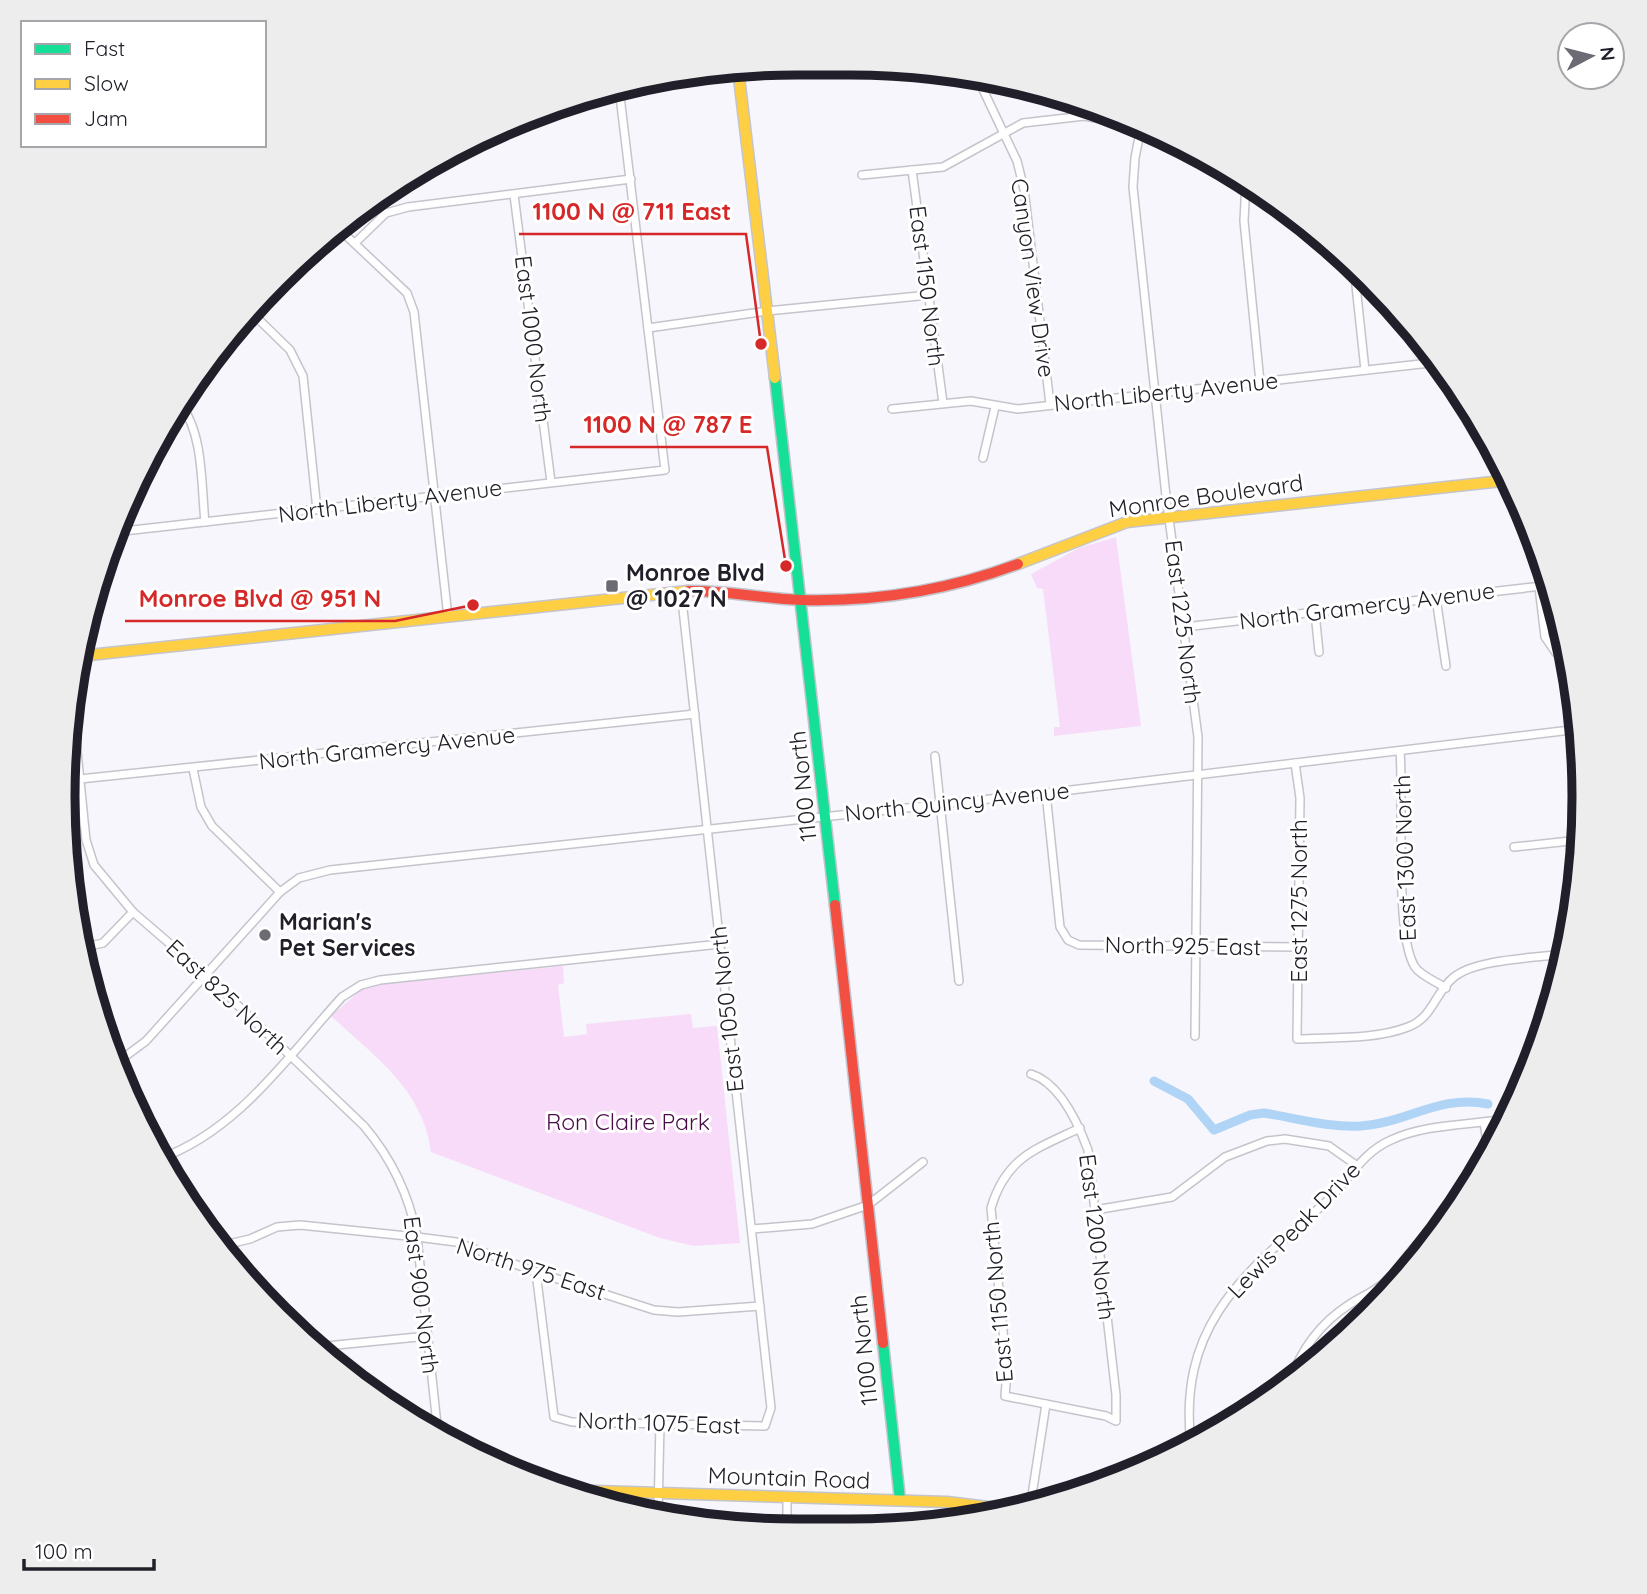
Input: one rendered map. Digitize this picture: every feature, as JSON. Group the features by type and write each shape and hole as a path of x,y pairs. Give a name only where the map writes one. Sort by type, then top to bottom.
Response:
{"street":[{"name":"1100 North","path":"738,78 802,600 900,1500"},
{"name":"Canyon View Drive","path":"983,88 1017,161 1024,188 1050,404"},
{"path":"621,97 648,328 767,311 929,295"},
{"path":"862,175 943,167 1004,131 1023,123 1091,117"},
{"name":"East 1225 North","path":"1138,135 1133,187 1154,392 1184,627 1199,772 1195,1036"},
{"name":"East 1150 North","path":"912,170 943,403"},
{"path":"356,242 386,213 408,206 631,179"},
{"path":"1245,194 1244,221 1260,382"},
{"name":"East 1000 North","path":"514,195 551,482"},
{"path":"346,234 407,293 414,313 448,617"},
{"path":"1356,283 1365,370"},
{"path":"257,318 290,350 303,376 317,510"},
{"name":"North Liberty Avenue","path":"126,531 665,470 648,328"},
{"name":"North Liberty Avenue","path":"892,409 971,401 1018,409 1427,363"},
{"path":"983,458 995,407"},
{"path":"187,412 195,435 205,522"},
{"name":"Monroe Boulevard","path":"89,655 681,592 707,590 802,600 949,586 999,572 1099,530 1169,516 1499,481"},
{"path":"1539,587 1545,638 1556,653"},
{"name":"North Gramercy Avenue","path":"1184,627 1539,587"},
{"name":"East 1050 North","path":"681,592 771,1408 765,1426"},
{"path":"1437,598 1446,666"},
{"path":"1315,613 1319,652"},
{"name":"North Gramercy Avenue","path":"80,779 695,714"},
{"name":"North Quincy Avenue","path":"124,1057 146,1041 280,892 299,878 330,870 1046,793 1199,772 1568,730"},
{"path":"77,750 80,779"},
{"name":"East 1300 North","path":"1400,751 1404,791 1403,925 1406,948 1416,969 1446,988"},
{"path":"935,756 959,981"},
{"name":"East 1275 North","path":"1295,763 1300,798 1297,1039 1386,1033 1410,1027 1427,1016 1446,988"},
{"path":"193,769 201,807 212,826 280,892"},
{"name":"East 825 North","path":"80,779 86,839 94,865 133,912 206,975 364,1126"},
{"name":"North 925 East","path":"1046,793 1060,927 1068,940 1079,945 1300,947"},
{"path":"1514,847 1570,841"},
{"path":"91,946 103,943 133,912"},
{"path":"169,1153 213,1131 251,1098 342,997 361,985 380,980 720,944"},
{"path":"1446,988 1454,977 1479,966 1554,955"},
{"name":"East 1200 North","path":"1031,1074 1045,1078 1080,1128 1088,1150 1116,1395 1116,1421 1106,1416 1046,1404"},
{"name":"Lewis Peak Drive","path":"1190,1433 1189,1410 1195,1366 1202,1344 1222,1305 1261,1257 1328,1199 1356,1165 1390,1140 1413,1132 1495,1121"},
{"path":"1484,1122 1486,1137"},
{"name":"East 900 North","path":"364,1126 398,1174 411,1208 437,1422"},
{"name":"East 1150 North","path":"1046,1404 1005,1396 1007,1372 991,1208 996,1190 1018,1159 1080,1128"},
{"path":"1095,1210 1158,1202 1172,1197 1225,1157 1244,1147 1267,1141 1285,1139 1329,1146 1356,1165"},
{"path":"752,1229 812,1224 868,1205 923,1162"},
{"name":"North 975 East","path":"230,1244 250,1239 277,1227 300,1225 416,1237 456,1242 654,1310 678,1312 760,1306"},
{"path":"1387,1279 1412,1249"},
{"name":"North 1075 East","path":"537,1272 554,1417 572,1422 765,1426"},
{"path":"1298,1362 1303,1352 1326,1323 1343,1308 1381,1285"},
{"path":"328,1346 428,1336"},
{"path":"1032,1495 1046,1404"},
{"path":"658,1505 660,1423"},
{"name":"Mountain Road","path":"601,1491 900,1500 979,1507"},
{"path":"787,1498 787,1519"}],"green space":[{"path":"1116,537 1141,726 1054,736 1054,727 1060,727 1043,589 1037,588 1031,574 1079,548"},
{"name":"Ron Claire Park","path":"563,966 564,983 558,985 564,1037 587,1034 586,1024 691,1014 693,1028 717,1026 740,1243 694,1246 660,1238 431,1152 418,1110 407,1092 380,1060 331,1016 362,989 380,984"}],"waterway":[{"path":"1154,1081 1188,1099 1214,1130 1250,1115 1264,1113 1325,1124 1361,1126 1378,1124 1454,1103 1488,1104"}],"traffic: fast":[{"path":"775,378 835,905"},
{"path":"883,1343 900,1500"}],"traffic: slow":[{"path":"739,78 775,378"},
{"path":"1018,564 1127,522 1499,481"},
{"path":"89,655 688,591"},
{"path":"601,1491 947,1502 983,1506"}],"traffic: jam":[{"path":"688,591 801,600 856,599 911,593 965,581 1018,564"},
{"path":"835,905 883,1343"}],"place":[{"name":"1100 N @ 711 East","path":"761,344"},
{"name":"1100 N @ 787 E","path":"786,566"},
{"name":"Monroe Blvd @ 1027 N","path":"612,586"},
{"name":"Monroe Blvd @ 951 N","path":"473,605"},
{"name":"Marian's Pet Services","path":"265,935"}]}
